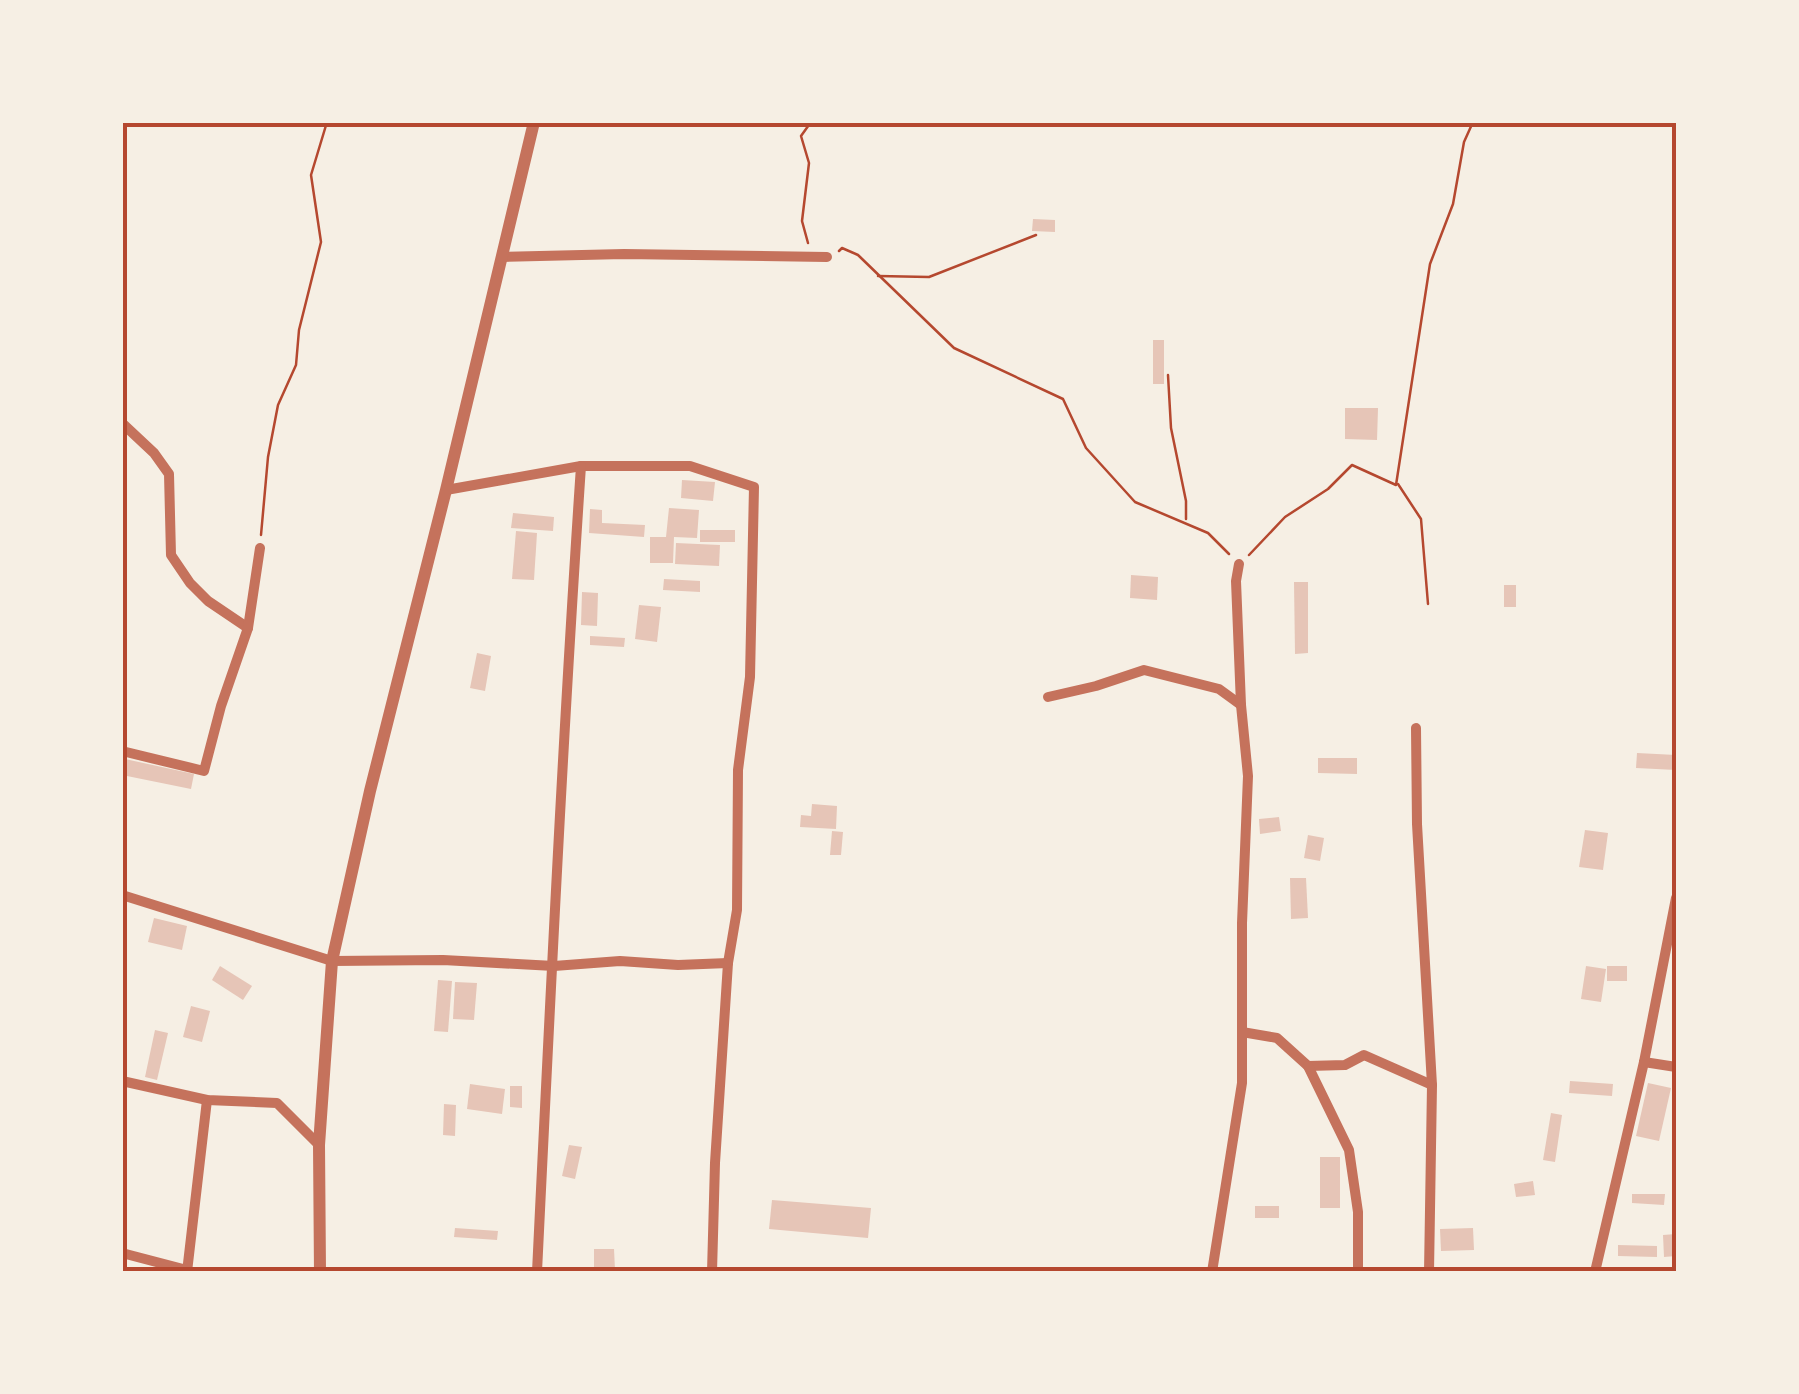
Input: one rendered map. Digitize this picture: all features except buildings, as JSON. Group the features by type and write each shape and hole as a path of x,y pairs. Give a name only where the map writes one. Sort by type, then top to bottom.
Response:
{"street":[{"path":"320,1272 319,1145 332,961 534,122"},
{"path":"502,257 624,254 827,257"},
{"path":"122,423 154,453 169,474 170,554 208,601 248,628"},
{"path":"446,490 581,466 690,466 754,487 750,677 738,770 737,910 728,963 712,1272"},
{"path":"537,1272 581,466"},
{"path":"122,751 204,772 221,706 248,628 260,548"},
{"path":"1212,1272 1242,1083 1242,923 1248,776 1240,705 1236,581 1240,564"},
{"path":"1048,696 1144,670 1219,689 1240,705"},
{"path":"1416,728 1432,1086 1428,1272"},
{"path":"122,895 332,961 443,960 554,966 620,961 728,963"},
{"path":"1595,1272 1644,1062 1676,898"},
{"path":"1242,1032 1277,1038 1308,1066 1349,1150 1358,1212 1358,1272"},
{"path":"1308,1066 1345,1065 1364,1055 1432,1086"},
{"path":"1644,1062 1676,1067"},
{"path":"122,1081 207,1100 277,1103 319,1145"},
{"path":"122,1253 187,1271 207,1100"}],"path":[{"path":"260,548 268,457 278,406 296,365 298,330 321,242 310,174 328,122"},
{"path":"811,122 800,136 809,163 802,221 810,248 827,257 842,248 858,255 954,348 1063,399 1086,448 1135,502 1208,533 1240,564 1285,517 1328,489 1352,465 1397,483 1421,519 1428,604"},
{"path":"1397,483 1430,264 1453,204 1464,142 1473,122"},
{"path":"877,276 929,278 1036,235"},
{"path":"1168,375 1170,428 1186,501 1186,521"}]}
